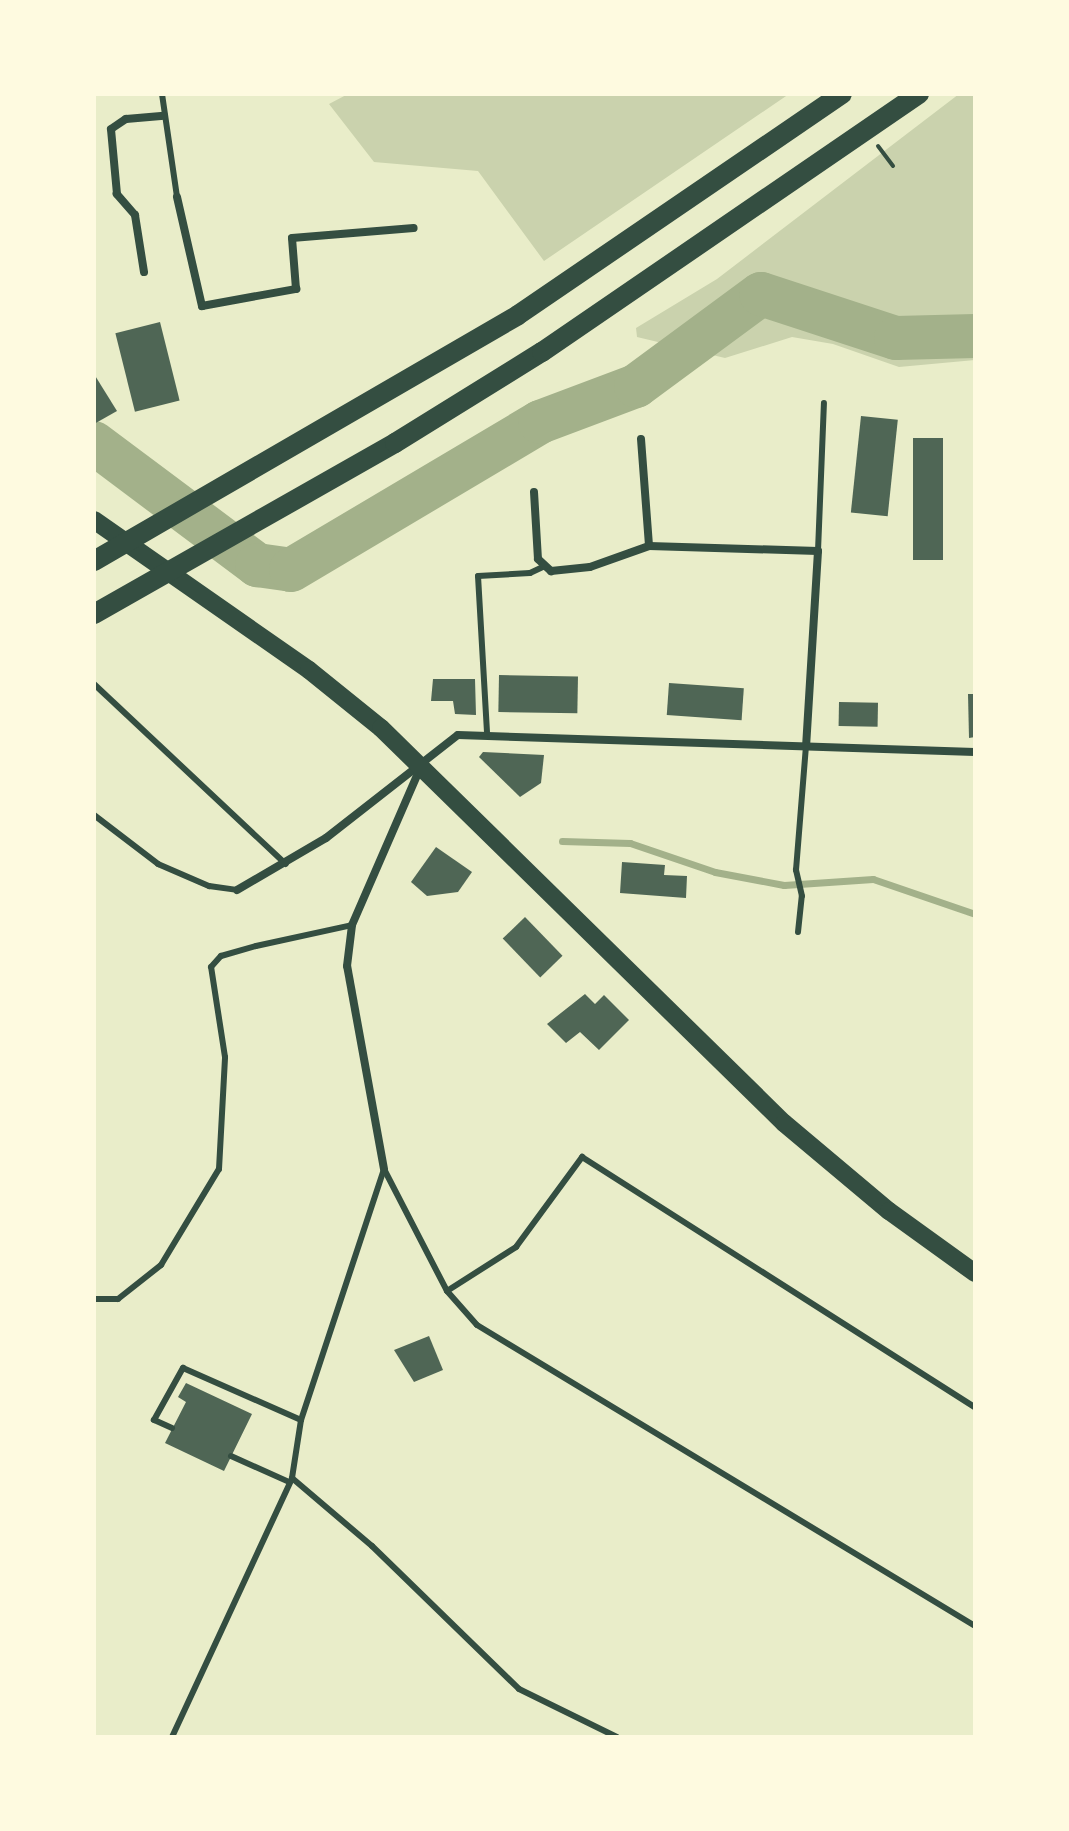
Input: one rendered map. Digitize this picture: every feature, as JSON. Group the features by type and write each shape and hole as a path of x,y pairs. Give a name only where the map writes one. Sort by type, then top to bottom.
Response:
{"highway":[{"path":"94,561 218,494 518,315 842,94"},
{"path":"94,614 245,529 542,352 919,94"}],"main road":[{"path":"94,520 309,670 421,766 784,1123 889,1211 975,1273"}],"street":[{"path":"144,272 135,215 117,194 111,129 126,119 164,116"},
{"path":"177,197 202,306 296,289 292,238 414,228"},
{"path":"641,439 649,546"},
{"path":"534,492 538,559 551,571 590,567 649,546 818,551 806,746"},
{"path":"237,890 286,864 421,766 442,743 487,732 975,752"},
{"path":"384,1169 347,966 352,925 421,766"}],"lane":[{"path":"162,94 177,197"},
{"path":"818,551 824,403"},
{"path":"487,732 478,576 530,573 545,566"},
{"path":"94,684 286,864"},
{"path":"798,932 802,896 796,870 806,746"},
{"path":"94,815 158,864 209,886 237,890"},
{"path":"94,1299 118,1299 161,1265 219,1169 225,1057 211,967 221,956 352,925"},
{"path":"447,1291 516,1247 582,1157 975,1407"},
{"path":"384,1169 447,1291 477,1325 975,1626"},
{"path":"188,1737 175,1735 290,1480 301,1420 384,1169"},
{"path":"172,1428 154,1420 183,1368 301,1420"},
{"path":"231,1456 290,1480 372,1546 519,1689 617,1737"}],"green space":[{"path":"348,94 789,94 544,261 478,171 374,162 329,104"},
{"path":"959,94 975,94 975,360 899,367 833,344 792,337 725,358 637,337 636,328 717,279"}],"building":[{"path":"160,322 180,401 135,412 115,333"},
{"path":"94,374 117,411 94,424"},
{"path":"861,416 898,420 888,516 851,512"},
{"path":"913,438 943,438 943,560 913,560"},
{"path":"499,675 578,676 577,713 498,712"},
{"path":"433,679 475,679 476,715 455,714 453,701 431,701"},
{"path":"669,683 744,688 742,720 667,715"},
{"path":"968,694 975,694 975,737 969,738"},
{"path":"839,702 878,703 878,727 839,726"},
{"path":"483,752 544,755 541,783 520,797 479,757"},
{"path":"436,847 472,872 458,892 427,896 411,882"},
{"path":"622,862 665,865 664,875 687,876 686,898 620,893"},
{"path":"525,917 563,956 540,977 503,939"},
{"path":"585,994 595,1004 604,995 629,1020 599,1050 580,1032 566,1043 547,1024"},
{"path":"429,1336 443,1370 414,1382 394,1350"},
{"path":"186,1383 252,1414 224,1471 165,1443 186,1402 178,1397"}],"waterway":[{"path":"94,443 257,565 291,570 540,422 636,386 761,294 896,338 975,336"},
{"path":"278,568 286,587"},
{"path":"562,841 630,843 715,872 784,885 873,879 975,914"}]}
